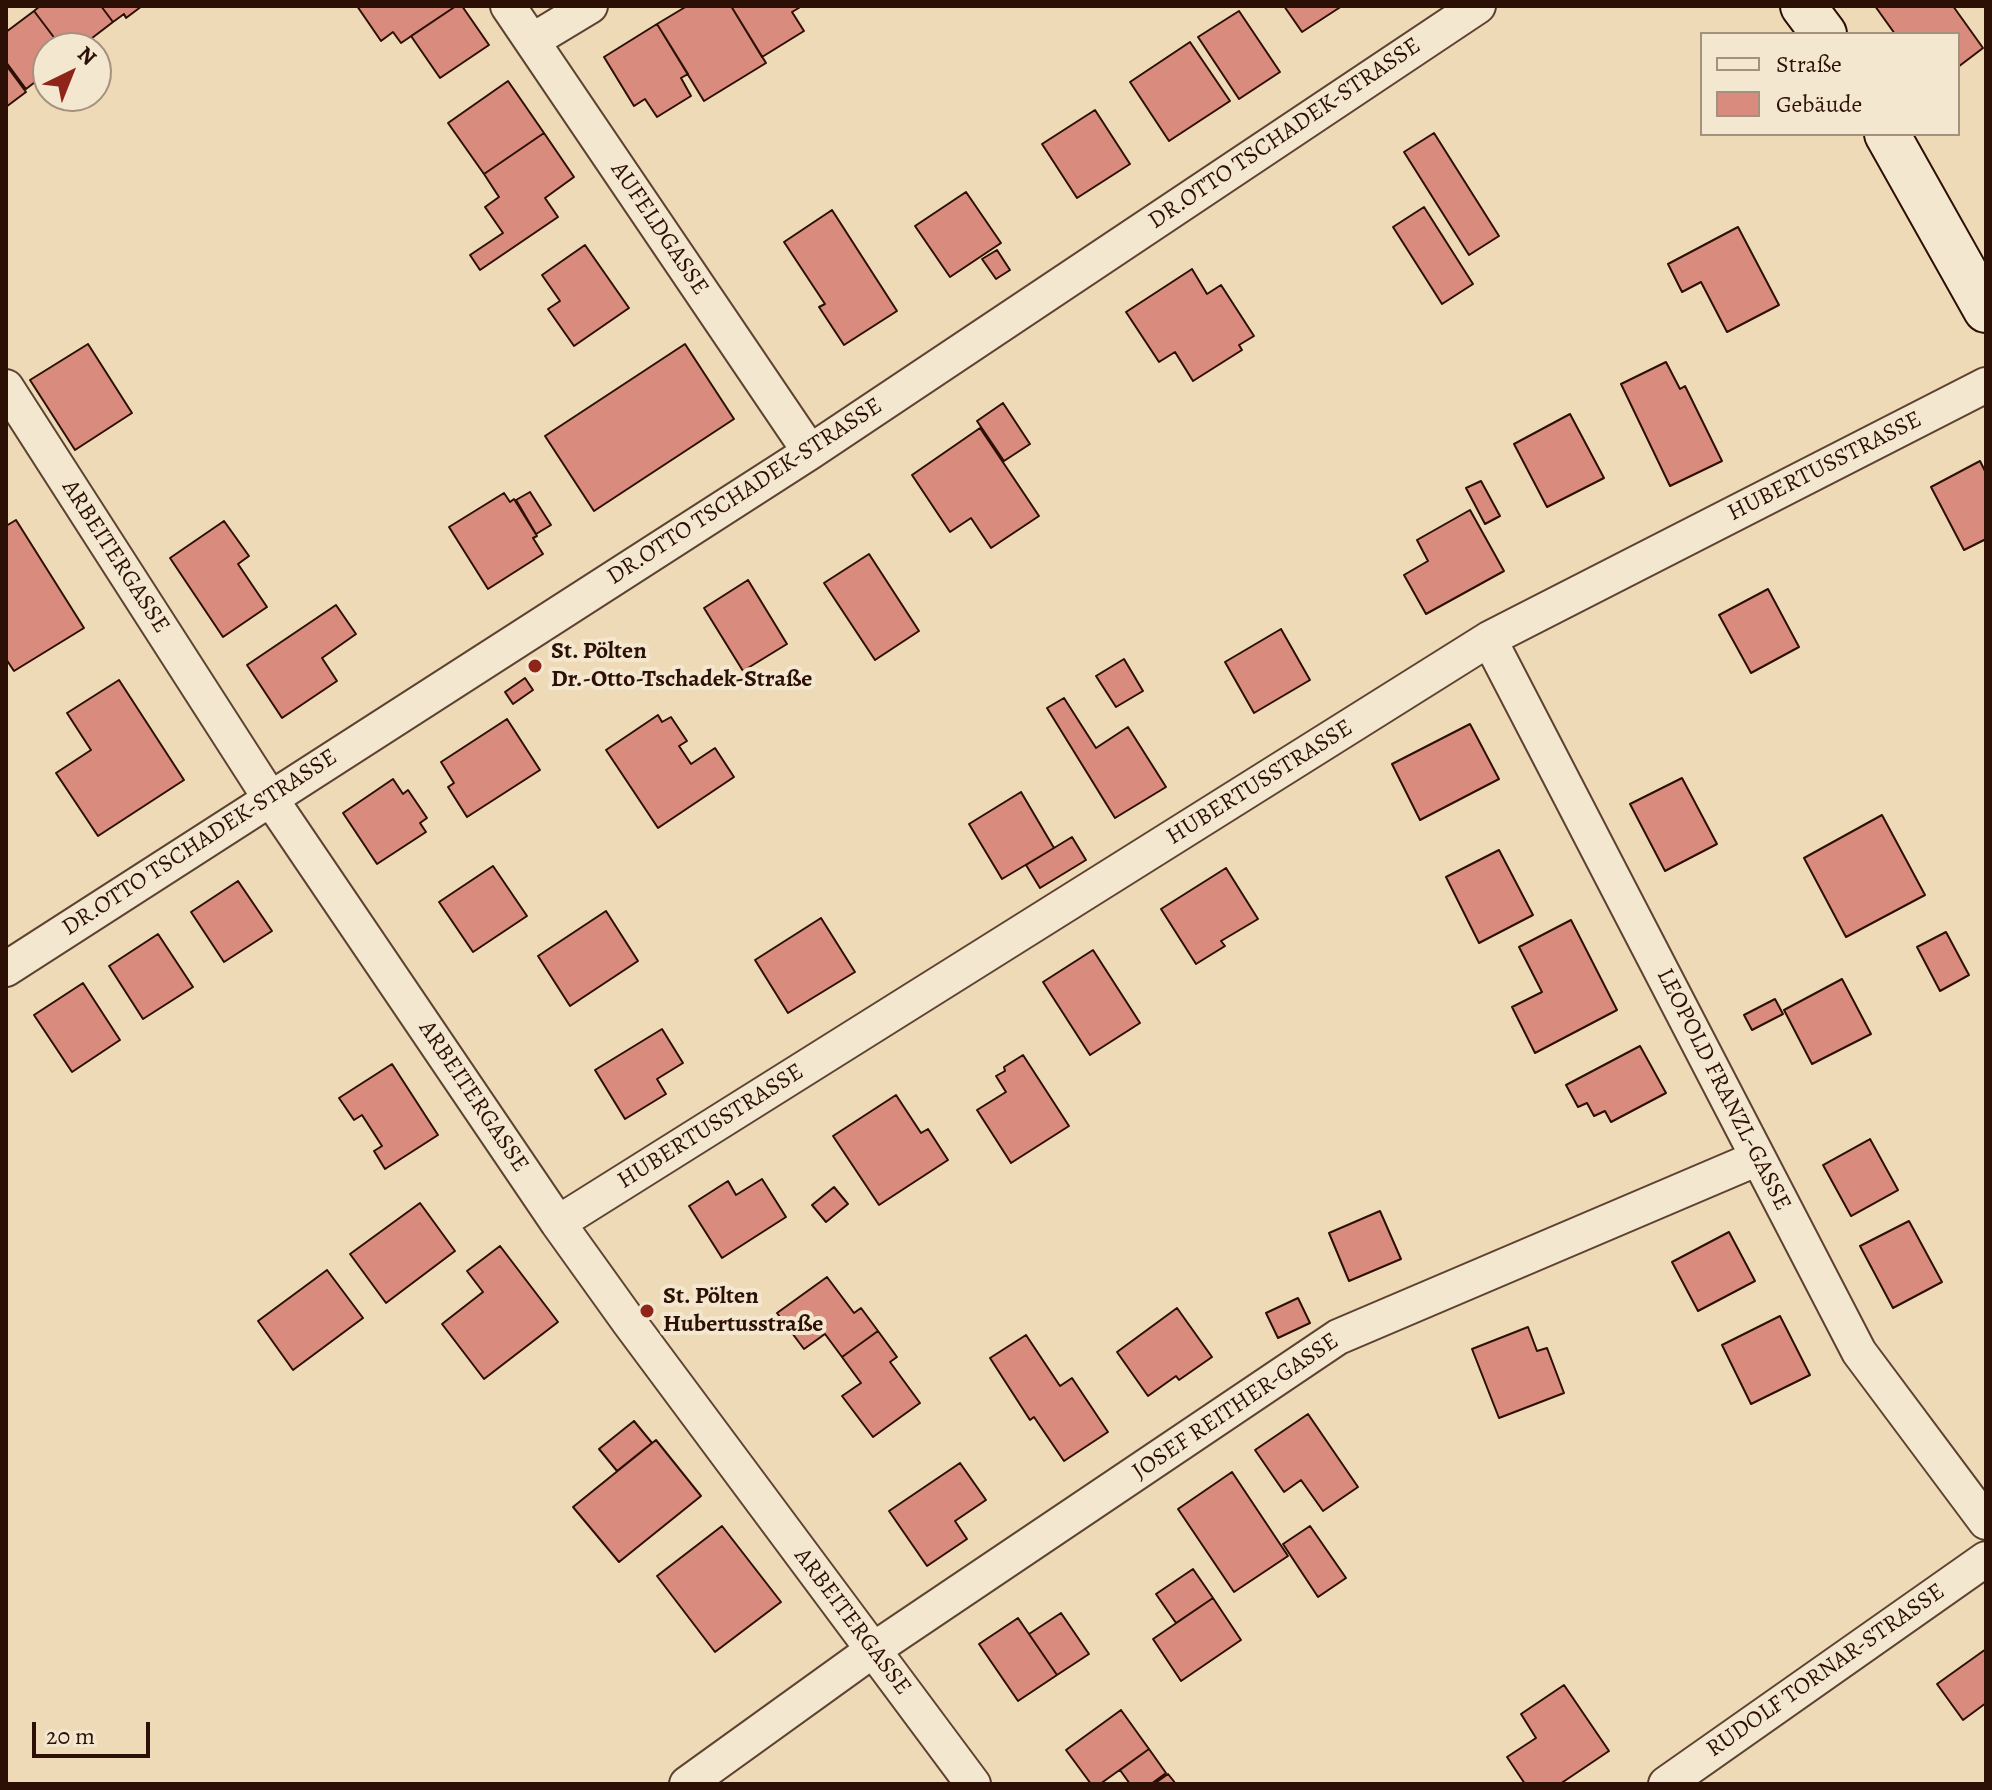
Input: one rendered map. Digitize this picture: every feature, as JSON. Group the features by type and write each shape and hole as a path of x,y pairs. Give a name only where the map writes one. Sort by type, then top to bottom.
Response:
{"main road":[{"path":"1803,6 1822,32"},
{"path":"1888,136 1986,310"}],"street":[{"name":"AUFELDGASSE","path":"508,6 810,452"},
{"path":"532,41 590,6"},
{"name":"DR.OTTO TSCHADEK-STRASSE","path":"6,969 810,452 1478,6"},
{"name":"HUBERTUSSTRASSE","path":"558,1223 1489,639 1986,385"},
{"name":"ARBEITERGASSE","path":"6,387 270,798 558,1223 973,1784"},
{"name":"LEOPOLD FRANZL-GASSE","path":"1489,639 1859,1352 1986,1522"},
{"name":"JOSEF REITHER-GASSE","path":"687,1784 873,1650 1338,1337 1758,1158"},
{"name":"RUDOLF TORNAR-STRASSE","path":"1666,1784 1986,1559"}],"building":[{"path":"40,6 101,6 113,22 100,32 50,32 34,11"},
{"path":"101,6 142,6 126,18 124,14 113,22"},
{"path":"357,6 456,6 401,43 393,32 381,41"},
{"path":"456,6 462,6 489,45 440,78 411,36"},
{"path":"687,6 731,6 766,63 704,101 657,24"},
{"path":"731,6 802,6 792,12 804,31 762,57"},
{"path":"1284,6 1342,6 1302,32"},
{"path":"1875,6 1953,6 1983,48 1960,65 1960,32 1894,32"},
{"path":"34,11 50,32 32,32 32,84 26,89 6,62 6,32"},
{"path":"1239,11 1280,72 1239,99 1198,37"},
{"path":"657,24 688,74 681,78 691,96 657,117 645,99 634,106 604,57"},
{"path":"1190,42 1230,101 1169,141 1130,82"},
{"path":"6,65 26,92 6,107"},
{"path":"508,81 544,133 484,174 448,123"},
{"path":"1095,110 1130,164 1077,198 1042,144"},
{"path":"544,133 574,177 545,198 558,217 480,270 470,255 503,233 485,207 499,197 484,174"},
{"path":"1434,133 1499,236 1469,255 1404,152"},
{"path":"966,192 1001,243 950,277 915,226"},
{"path":"1424,207 1473,284 1442,304 1393,227"},
{"path":"832,210 897,311 844,345 819,307 825,304 784,242"},
{"path":"1738,227 1779,305 1727,332 1701,282 1682,292 1668,264"},
{"path":"585,245 629,308 574,346 548,309 560,301 542,275"},
{"path":"997,250 1010,270 996,279 982,259"},
{"path":"1192,269 1207,294 1221,285 1254,336 1239,345 1242,350 1193,381 1175,352 1159,362 1126,312"},
{"path":"88,344 132,413 75,450 30,380"},
{"path":"685,344 734,419 594,511 545,436"},
{"path":"1666,362 1680,389 1685,386 1722,461 1670,486 1621,384"},
{"path":"1003,403 1030,444 1004,461 977,421"},
{"path":"1570,414 1604,478 1547,507 1514,444"},
{"path":"980,428 1039,516 991,548 971,518 950,532 912,475"},
{"path":"1980,461 1986,473 1986,539 1964,550 1931,487"},
{"path":"1481,481 1500,516 1485,524 1466,488"},
{"path":"530,492 551,525 536,534 516,500"},
{"path":"504,493 510,502 514,499 537,536 533,538 543,554 488,589 449,527"},
{"path":"1470,510 1504,571 1426,614 1404,575 1428,561 1417,540"},
{"path":"16,520 84,628 14,671 6,659 6,526"},
{"path":"224,521 249,556 238,564 267,607 223,637 170,558"},
{"path":"869,554 919,631 875,660 824,583"},
{"path":"748,580 787,644 743,671 704,608"},
{"path":"1768,589 1799,647 1751,673 1719,615"},
{"path":"336,605 356,634 322,658 337,681 282,718 247,665"},
{"path":"1281,629 1310,680 1254,713 1225,662"},
{"path":"1124,659 1143,691 1116,707 1096,676"},
{"path":"525,678 533,690 513,704 505,692"},
{"path":"119,680 184,780 98,836 56,773 91,750 67,713"},
{"path":"1064,698 1096,748 1128,727 1166,787 1115,818 1047,708"},
{"path":"658,715 662,722 671,717 687,741 679,746 691,764 715,748 734,777 658,828 606,750"},
{"path":"507,719 540,770 467,817 448,787 454,783 441,762"},
{"path":"1470,724 1499,779 1420,820 1392,764"},
{"path":"1682,778 1717,844 1665,871 1630,804"},
{"path":"393,779 403,794 408,790 427,818 420,823 426,832 377,864 343,813"},
{"path":"1021,792 1054,848 1002,879 969,824"},
{"path":"1882,815 1925,895 1846,937 1804,858"},
{"path":"1072,837 1086,860 1040,888 1026,865"},
{"path":"1499,850 1533,915 1479,943 1446,877"},
{"path":"493,866 527,916 473,952 439,902"},
{"path":"1226,868 1258,919 1221,941 1225,946 1196,964 1161,909"},
{"path":"238,881 272,931 224,962 191,912"},
{"path":"606,911 638,961 570,1006 538,956"},
{"path":"821,918 855,972 788,1013 755,960"},
{"path":"1571,920 1617,1010 1535,1053 1512,1007 1542,992 1519,947"},
{"path":"1946,932 1969,975 1940,991 1917,947"},
{"path":"158,934 193,987 143,1019 109,966"},
{"path":"1093,950 1140,1023 1090,1055 1043,982"},
{"path":"1842,979 1871,1034 1812,1064 1784,1010"},
{"path":"83,983 120,1040 72,1072 34,1015"},
{"path":"1775,999 1783,1014 1752,1030 1744,1015"},
{"path":"662,1029 683,1063 657,1079 666,1094 625,1119 595,1070"},
{"path":"1640,1046 1666,1093 1611,1122 1605,1111 1594,1116 1587,1103 1578,1107 1566,1085"},
{"path":"1023,1055 1069,1126 1011,1163 977,1110 1006,1092 996,1076"},
{"path":"392,1064 438,1135 385,1169 374,1151 382,1146 362,1115 354,1120 339,1098"},
{"path":"896,1095 921,1133 928,1129 948,1160 879,1205 833,1136"},
{"path":"1870,1139 1898,1190 1851,1216 1823,1165"},
{"path":"762,1179 786,1217 722,1258 689,1206 728,1181 736,1195"},
{"path":"834,1187 848,1204 826,1222 812,1205"},
{"path":"420,1203 455,1251 386,1303 350,1254"},
{"path":"1380,1211 1401,1259 1349,1281 1329,1233"},
{"path":"1909,1221 1942,1282 1893,1308 1860,1246"},
{"path":"1729,1232 1755,1281 1698,1311 1672,1262"},
{"path":"500,1246 558,1322 484,1379 442,1324 483,1292 467,1271"},
{"path":"327,1270 363,1318 293,1370 258,1321"},
{"path":"827,1277 854,1313 861,1308 878,1331 842,1357 825,1334 804,1349 777,1313"},
{"path":"1298,1298 1310,1323 1278,1338 1266,1313"},
{"path":"1177,1308 1212,1357 1179,1380 1176,1376 1148,1396 1117,1352"},
{"path":"1780,1316 1810,1375 1751,1404 1722,1345"},
{"path":"1528,1327 1537,1351 1547,1348 1564,1393 1499,1418 1472,1349"},
{"path":"878,1331 897,1357 890,1362 920,1403 873,1437 842,1396 861,1383 842,1357"},
{"path":"1026,1335 1060,1386 1072,1378 1108,1432 1064,1461 1034,1417 1030,1420 990,1358"},
{"path":"1308,1414 1358,1487 1323,1511 1301,1480 1284,1492 1255,1450"},
{"path":"634,1421 652,1443 617,1471 599,1449"},
{"path":"656,1440 701,1496 619,1562 573,1507"},
{"path":"960,1463 986,1500 955,1521 967,1539 927,1566 889,1511"},
{"path":"1232,1472 1288,1556 1234,1592 1178,1509"},
{"path":"722,1526 781,1602 715,1652 657,1576"},
{"path":"1310,1526 1346,1578 1318,1597 1283,1544"},
{"path":"1193,1569 1213,1598 1176,1623 1156,1594"},
{"path":"1213,1598 1241,1640 1181,1681 1153,1639"},
{"path":"1061,1613 1089,1654 1057,1675 1029,1634"},
{"path":"1018,1618 1057,1675 1018,1701 979,1644"},
{"path":"1986,1649 1986,1703 1963,1720 1937,1684"},
{"path":"1564,1685 1609,1751 1560,1784 1525,1784 1507,1757 1536,1738 1521,1714"},
{"path":"1121,1710 1149,1749 1100,1784 1091,1784 1066,1750"},
{"path":"1149,1749 1166,1773 1151,1784 1130,1784 1120,1770"},
{"path":"1168,1774 1176,1784 1154,1784"}],"place":[{"name":"St. Pölten Dr.-Otto-Tschadek-Straße","path":"535,666"},
{"name":"St. Pölten Hubertusstraße","path":"647,1311"}]}
